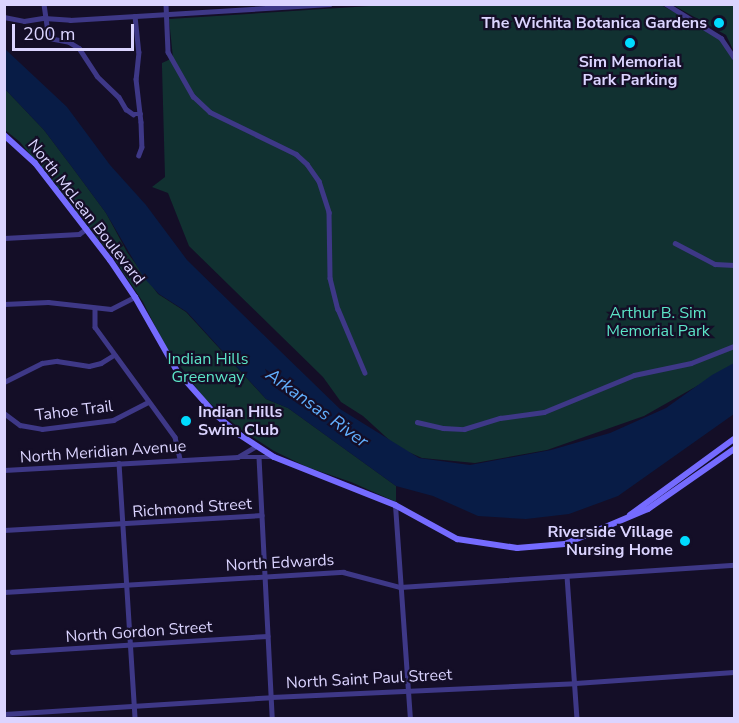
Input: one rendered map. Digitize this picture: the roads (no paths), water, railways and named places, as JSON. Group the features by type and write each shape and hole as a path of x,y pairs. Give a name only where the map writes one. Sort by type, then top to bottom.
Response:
{"main road":[{"name":"North McLean Boulevard","path":"4,135 35,164 86,229 135,297 160,344 189,387 216,415 274,457 395,505 457,540 517,548 565,544 648,509 735,449"},
{"name":"North McLean Boulevard","path":"624,519 735,440"}],"street":[{"path":"44,4 44,18 49,38 72,43 79,48 97,76 119,97 126,109 133,114 141,114"},
{"path":"166,4 168,52 193,96 210,112 288,149 307,164 319,181 329,212 330,278 338,309 365,373"},
{"path":"4,17 24,21 44,18 70,20 330,4"},
{"path":"666,4 721,38 735,57"},
{"path":"135,16 139,52 136,86 141,114 142,147 139,154"},
{"path":"4,238 79,234 86,229"},
{"path":"675,243 715,264 735,265"},
{"path":"4,304 48,302 95,308 117,307 135,297"},
{"path":"95,308 95,327 175,437 180,459"},
{"path":"417,422 443,428 464,429 500,418 544,412 625,378 691,363 735,346"},
{"path":"4,382 42,363 57,361 89,366 101,363 114,355"},
{"name":"Tahoe Trail","path":"4,413 20,425 42,429 113,420 148,402"},
{"name":"North Meridian Avenue","path":"238,456 256,446"},
{"path":"259,457 272,718"},
{"name":"North Meridian Avenue","path":"4,471 180,459 274,457"},
{"path":"119,463 135,718"},
{"path":"395,505 410,718"},
{"name":"Richmond Street","path":"4,530 123,525 262,515"},
{"name":"North Edwards","path":"4,592 343,572 400,587 735,565"},
{"path":"567,576 577,718"},
{"name":"North Gordon Street","path":"12,652 268,636"},
{"name":"North Saint Paul Street","path":"4,714 735,672"}],"water":[{"name":"Arkansas River","path":"4,48 67,107 110,165 146,205 187,260 340,409 419,458 470,465 551,450 610,433 666,408 712,375 734,363 734,414 618,496 569,514 526,519 478,516 433,496 396,486 288,408 266,399 187,312 159,294 144,278 106,213 44,130 5,89"}],"place":[{"name":"The Wichita Botanica Gardens","path":"719,23"},
{"name":"Sim Memorial Park Parking","path":"630,43"},
{"name":"Indian Hills Swim Club","path":"186,421"},
{"name":"Riverside Village Nursing Home","path":"685,541"}],"park label":[{"name":"Arthur B. Sim Memorial Park","path":"658,322"},
{"name":"Indian Hills Greenway","path":"208,368"}]}
